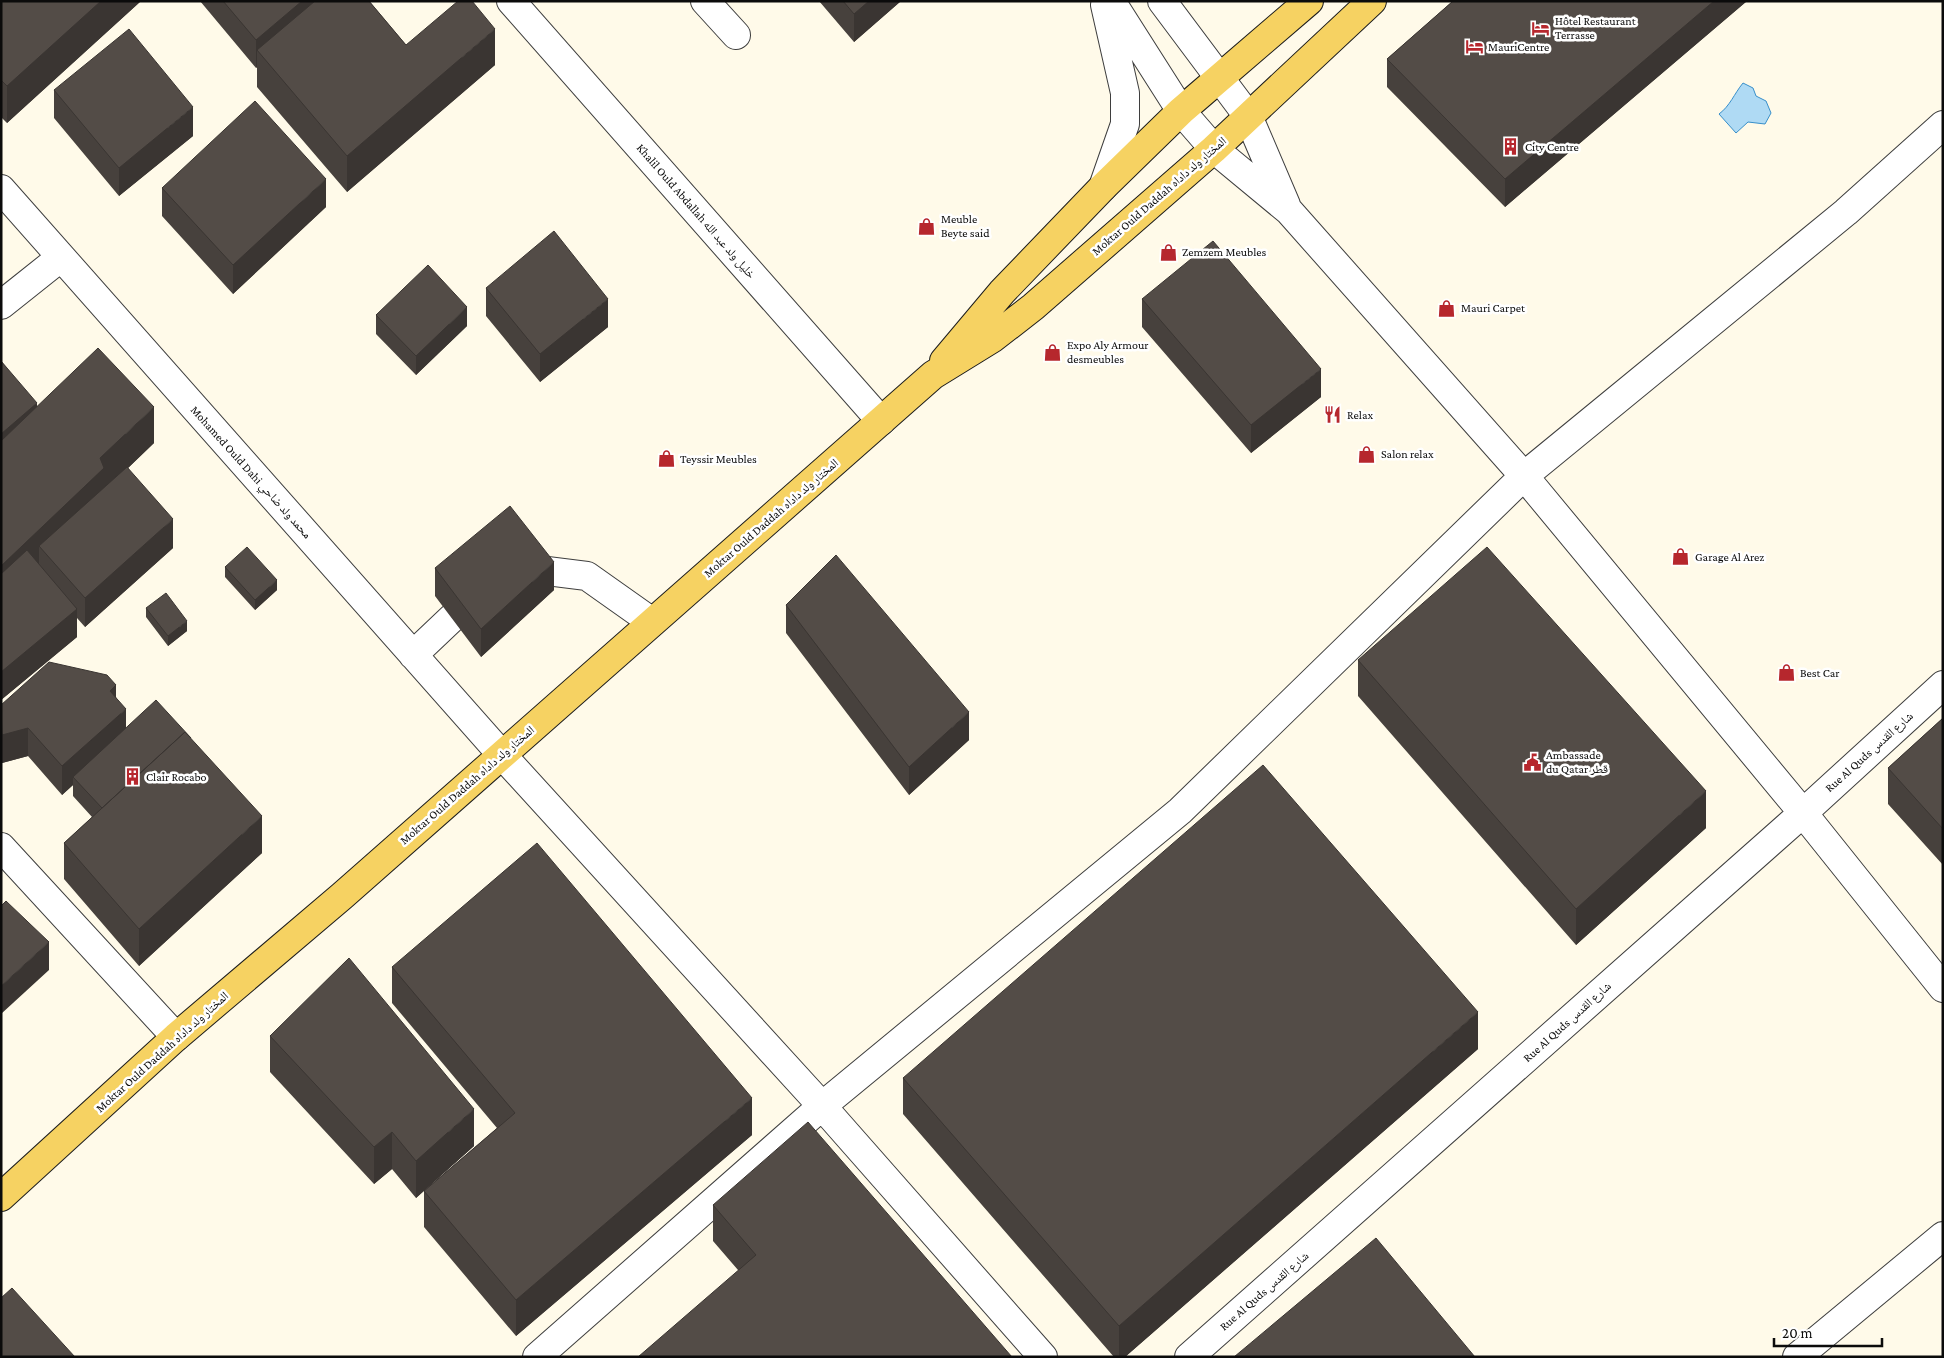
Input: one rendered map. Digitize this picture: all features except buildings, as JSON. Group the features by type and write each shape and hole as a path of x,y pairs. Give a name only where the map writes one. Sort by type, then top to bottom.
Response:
{"main road":[{"name":"Moktar Ould Daddah المختار ولد داداه","path":"1,1197 176,1037 502,755 933,374 968,330 1002,292 1103,187 1181,111 1309,1"},
{"name":"Moktar Ould Daddah المختار ولد داداه","path":"933,374 993,338 1033,307 1214,149 1372,1"}],"street":[{"name":"Khalil Ould Abdallah خليل ولد عبد الله","path":"511,1 881,421"},
{"path":"705,1 736,35"},
{"path":"1103,187 1125,124 1125,93 1104,1"},
{"path":"1110,1 1181,111 1214,149 1289,211 1524,476 1803,813 1943,988"},
{"path":"1162,1 1248,116 1289,211"},
{"path":"537,1357 822,1106 1180,811 1524,476 1846,212 1943,125"},
{"name":"Mohamed Ould Dahi محمد ولد ضاحي","path":"1,189 60,258 502,755 822,1106 1043,1357"},
{"path":"1,305 60,258"},
{"path":"539,570 587,576 652,622"},
{"path":"413,655 452,618"},
{"name":"Rue Al Quds شارع القدس","path":"1189,1357 1803,813 1943,685"},
{"path":"1,847 176,1037"},
{"path":"1798,1357 1943,1236"}],"water":[{"path":"1743,83 1753,88 1756,96 1766,101 1771,113 1765,124 1748,122 1736,133 1719,114 1729,104"}],"place":[{"name":"Hôtel Restaurant Terrasse","path":"1541,28"},
{"name":"MauriCentre","path":"1474,47"},
{"name":"City Centre","path":"1511,147"},
{"name":"Meuble Beyte said","path":"927,226"},
{"name":"Zemzem Meubles","path":"1168,252"},
{"name":"Mauri Carpet","path":"1447,308"},
{"name":"Expo Aly Armour desmeubles","path":"1053,352"},
{"name":"Relax","path":"1333,415"},
{"name":"Salon relax","path":"1367,454"},
{"name":"Teyssir Meubles","path":"666,459"},
{"name":"Garage Al Arez","path":"1681,557"},
{"name":"Best Car","path":"1786,673"},
{"name":"Ambassade du Qatar قطر","path":"1532,762"},
{"name":"Clair Rocabo","path":"132,777"}]}
